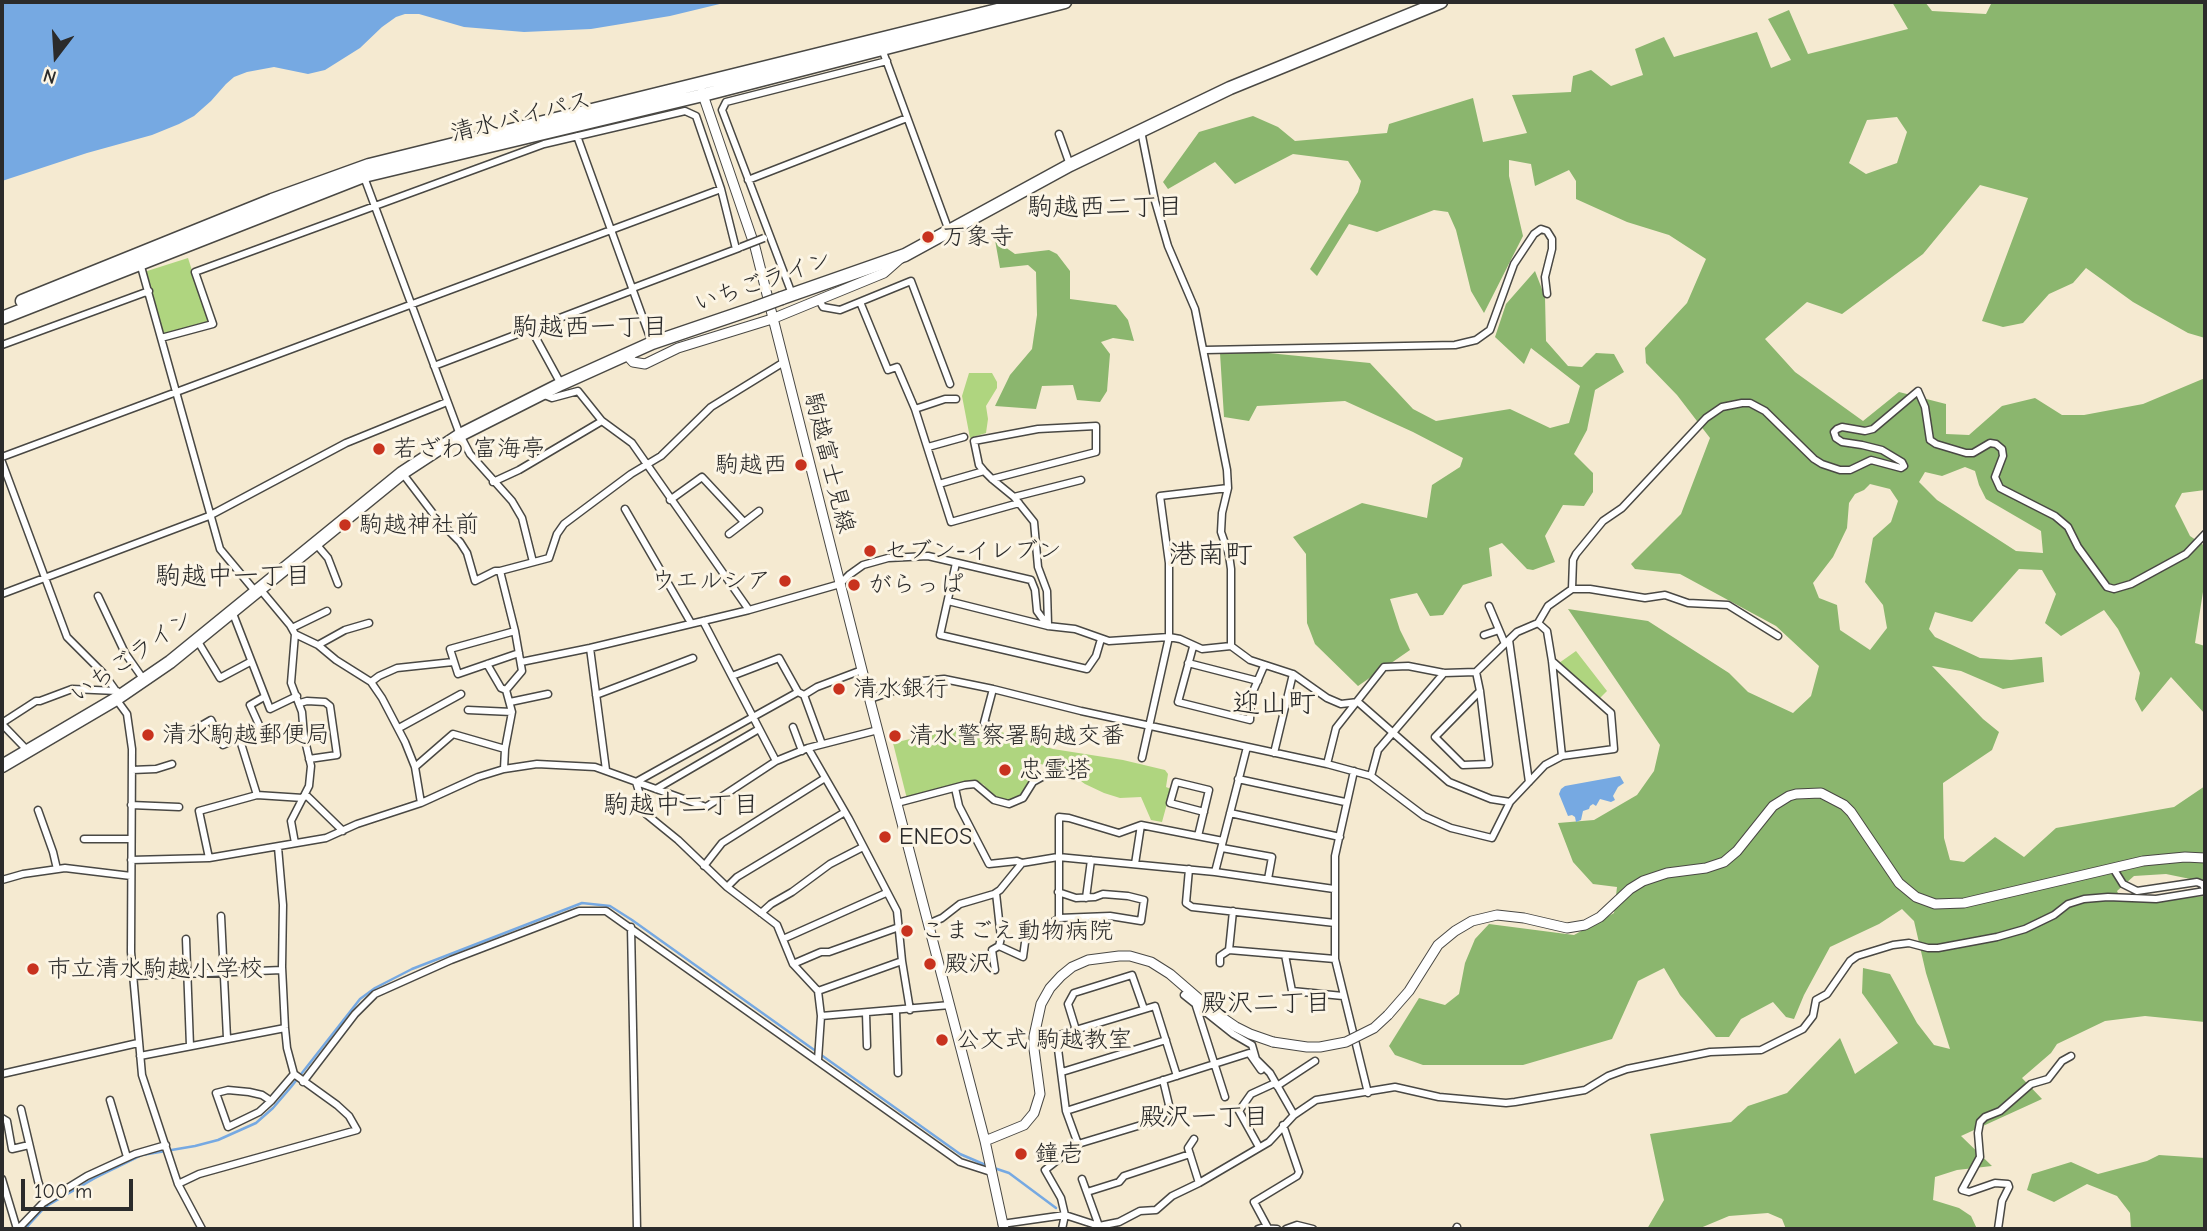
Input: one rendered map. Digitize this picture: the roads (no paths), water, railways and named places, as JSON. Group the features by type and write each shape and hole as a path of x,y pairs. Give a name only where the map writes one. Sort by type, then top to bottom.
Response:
{"highway":[{"name":"清水バイパス","path":"2,318 364,176 1030,2"},
{"name":"清水バイパス","path":"2,309 272,200 369,165 701,89 884,55 1065,2"},
{"name":"いちごライン","path":"2,766 144,680 402,473 460,435 561,384 652,343 905,255 1070,165 1230,88 1441,2"}],"street":[{"path":"787,297 722,110 726,102 884,55 949,231"},
{"name":"駒越富士見線","path":"701,89 755,247 985,1140 1003,1226"},
{"path":"162,338 213,324 195,272 517,153 685,111 696,116 738,248"},
{"path":"748,180 907,118"},
{"path":"1141,131 1165,235 1179,276 1195,309 1227,470 1228,488 1221,532 1231,569 1231,646"},
{"path":"1059,134 1070,165"},
{"path":"577,136 652,343"},
{"path":"364,176 460,435 470,454 512,501 522,518 533,562"},
{"path":"2,457 721,189"},
{"path":"1205,350 1428,346 1455,345 1476,340 1490,330 1514,264 1534,234 1541,229 1552,239 1545,277 1547,294"},
{"path":"433,366 767,237"},
{"path":"626,354 633,362 645,363 678,348 772,319 884,273 905,255"},
{"path":"140,263 220,550 293,631 371,682 399,728 415,767 421,803"},
{"path":"819,300 824,307 840,310 911,281 950,383"},
{"path":"2,345 149,291"},
{"path":"860,302 888,370 897,367 915,409 951,522 1081,480"},
{"path":"531,329 561,384"},
{"path":"402,473 438,520 460,542 467,553 475,581 495,571 541,562 550,558 557,534 564,524 631,474 661,456 711,407 784,362"},
{"path":"542,394 552,398 578,391 602,421 632,443 748,610"},
{"path":"1572,589 1573,560 1603,521 1622,508 1706,418 1722,407 1742,403 1750,403 1765,411 1822,464 1850,470 1871,460 1901,468 1904,466 1902,461 1882,450 1842,442 1836,438 1834,432 1842,427 1865,431 1873,429 1918,391 1925,407 1930,440 1966,453 1973,453 1990,443 1996,444 2002,449 2003,456 1995,477 2000,488 2055,516 2068,527 2078,547 2107,587 2114,589 2131,584 2186,554 2205,534"},
{"path":"915,409 945,399 956,399"},
{"path":"2,594 209,516 346,443 447,402"},
{"path":"493,482 519,470 602,421"},
{"path":"992,479 1096,452 1096,426 1038,429 974,441 979,465 992,479 1017,500 1034,522 1038,568 1047,591 1048,626"},
{"path":"928,447 964,437"},
{"path":"2,462 67,637 104,674 127,714 132,749 133,976 142,1075 178,1184 202,1229"},
{"path":"939,484 984,471"},
{"path":"670,500 702,477 744,522"},
{"path":"1142,758 1169,638 1169,563 1160,496 1228,488"},
{"path":"625,509 691,624"},
{"path":"729,534 759,510"},
{"path":"314,542 328,558 338,584"},
{"path":"522,662 691,624 840,584 863,565 888,558 928,556 1031,580 1037,611 1048,626"},
{"path":"956,563 940,635 1087,669 1096,656 1101,639"},
{"path":"500,571 522,662 522,671 506,690"},
{"path":"1326,764 1336,728 1384,667 1408,666 1444,673 1476,672 1517,632 1538,622 1548,606 1572,589 1590,589 1645,598 1665,595 1688,603 1728,605 1778,636"},
{"path":"98,596 125,653 144,680"},
{"path":"948,601 1048,626 1075,629 1109,642 1169,638 1180,639 1202,649 1231,646 1250,660 1293,674 1340,704 1358,702 1449,782 1491,799 1510,802"},
{"path":"1489,606 1507,642 1529,782"},
{"path":"232,611 270,709 298,700 325,702 330,706 337,755 309,759"},
{"path":"293,631 327,611"},
{"path":"703,621 776,761"},
{"path":"1538,622 1547,631 1562,756"},
{"path":"318,645 345,630 369,623"},
{"path":"1484,635 1499,630"},
{"path":"293,631 291,683 298,700 311,766 309,786 291,821 295,843"},
{"path":"515,631 450,649 458,674 519,653"},
{"path":"197,640 220,678 250,662"},
{"path":"1193,647 1178,702 1250,720 1251,696 1264,666"},
{"path":"590,648 606,770"},
{"path":"596,695 694,658"},
{"path":"732,676 779,658 801,693 822,744"},
{"path":"870,699 922,681 944,679 993,689 1371,776 1424,816 1451,828 1492,838 1510,802 1545,765 1562,756 1614,749 1611,713 1552,661"},
{"path":"371,682 397,668 453,662"},
{"path":"1188,663 1258,681"},
{"path":"488,664 501,688 506,690 512,712 504,769"},
{"path":"636,782 752,716 801,693 862,670"},
{"path":"1476,672 1480,691 1489,764 1463,765 1435,737 1480,691"},
{"path":"1371,776 1378,750 1444,673"},
{"path":"1274,753 1293,674"},
{"path":"28,751 2,724 36,701 72,689 117,695"},
{"path":"989,725 984,723 993,689"},
{"path":"399,728 461,694"},
{"path":"510,702 548,694"},
{"path":"192,731 211,720 223,745 260,727 250,705 264,697"},
{"path":"468,710 512,712"},
{"path":"793,727 845,812 897,911 910,1010"},
{"path":"656,789 759,729"},
{"path":"131,860 209,858 326,838 421,803 478,777 504,769 537,764 595,767 706,807 776,761 822,744 878,730"},
{"path":"415,767 453,734 505,749"},
{"path":"239,737 257,795"},
{"path":"1215,872 1247,747"},
{"path":"132,770 156,769 172,764"},
{"path":"1354,771 1335,856 1335,959 1368,1093"},
{"path":"897,803 975,784 994,800 1009,804 1023,798 1033,782 1042,777 1058,772 1074,775"},
{"path":"704,866 722,843 825,778"},
{"path":"1238,779 1346,803"},
{"path":"636,782 646,814 678,839 727,887 777,925 793,964 818,991 821,1016 818,1060"},
{"path":"1198,836 1204,812 1209,790 1176,782 1170,803 1204,812"},
{"path":"955,788 959,806 989,864 1017,861 1022,863 1058,857 1215,872 1334,889"},
{"path":"985,1140 1024,1125 1034,1113 1040,1094 1034,1036 1041,1004 1060,976 1088,960 1119,956 1151,962 1225,1019 1250,1034 1273,1042 1320,1047 1346,1042 1374,1028 1388,1015 1409,991 1438,945 1455,931 1472,922 1497,915 1559,927 1576,927 1600,917 1630,889 1654,877 1706,869 1724,862 1737,851 1773,806 1789,796 1814,792 1836,801 1851,812 1907,891 1926,901 1944,905 1964,903 2113,868 2163,859 2205,858"},
{"path":"209,858 199,811 257,795 304,796 343,831"},
{"path":"131,805 179,807"},
{"path":"38,810 54,852 57,869"},
{"path":"727,887 737,877 845,812"},
{"path":"1230,813 1340,837"},
{"path":"1059,918 1059,817 1119,833 1141,825 1198,836 1272,857 1269,879"},
{"path":"1135,864 1141,825"},
{"path":"84,839 131,839"},
{"path":"178,1184 199,1174 357,1130 349,1116 337,1105 294,1074 285,1028 282,970 284,905 278,846"},
{"path":"761,913 830,864 863,847"},
{"path":"1086,898 1091,860"},
{"path":"928,924 942,918 960,904 996,893 1022,863"},
{"path":"2113,868 2123,884 2137,891 2197,882 2205,889"},
{"path":"2,880 57,869 131,876"},
{"path":"1189,869 1186,903 1192,907 1335,923"},
{"path":"1003,1226 1065,1215 1099,1226 1119,1222 1140,1211 1156,1210 1172,1196 1269,1142 1294,1115 1317,1100 1395,1087 1439,1097 1515,1102 1585,1090 1608,1076 1627,1069 1710,1052 1752,1052 1803,1029 1812,1016 1816,1000 1827,994 1850,961 1857,956 1893,945 1909,943 1938,948 1997,937 2025,929 2054,915 2068,904 2084,899 2156,899 2205,889"},
{"path":"999,946 1023,957 1026,935 1038,932 1059,918 1111,916 1141,921 1144,900 1103,894 1076,898 1058,892"},
{"path":"783,939 886,893"},
{"path":"995,970 992,950 999,946 1001,939 996,893"},
{"path":"303,1082 355,1014 375,994 451,960 579,911 606,911 960,1163 991,1171"},
{"path":"1229,950 1233,911"},
{"path":"221,916 227,1038"},
{"path":"631,927 638,1229"},
{"path":"793,964 821,952 829,952 899,927"},
{"path":"186,939 190,1046"},
{"path":"1220,963 1220,956 1229,950 1335,959"},
{"path":"1285,955 1292,991 1343,996"},
{"path":"818,991 902,961"},
{"path":"133,976 282,970"},
{"path":"1076,1030 1068,1003 1074,993 1132,975 1143,1009"},
{"path":"1184,995 1233,1034 1252,1045 1256,1059 1276,1084 1294,1115"},
{"path":"1195,1004 1225,1097"},
{"path":"821,1016 950,1005"},
{"path":"1078,1144 1066,1111 1058,1049 1059,1035 1155,1006 1177,1076"},
{"path":"896,1011 898,1073"},
{"path":"866,1013 867,1046"},
{"path":"140,1056 285,1028"},
{"path":"1062,1072 1166,1040"},
{"path":"2,1074 138,1043"},
{"path":"1066,1111 1249,1053 1261,1070 1264,1067"},
{"path":"1998,1229 2002,1201 2008,1184 1995,1183 1969,1192 1962,1190 1980,1157 1980,1122 2000,1111 2031,1084 2048,1079 2062,1061 2071,1056"},
{"path":"1259,1147 1239,1111 1251,1094 1276,1084 1315,1062"},
{"path":"271,1101 262,1095 249,1092 228,1090 216,1093 228,1127 252,1117 271,1101 294,1074"},
{"path":"1062,1229 1065,1215 1061,1198 1045,1170 1078,1144 1161,1119 1169,1105 1163,1080"},
{"path":"110,1100 127,1157"},
{"path":"21,1109 45,1202"},
{"path":"2,1118 8,1121 12,1149 29,1145"},
{"path":"1268,1228 1254,1202 1297,1176 1299,1172 1283,1125"},
{"path":"1194,1139 1188,1148 1199,1183"},
{"path":"18,1229 45,1202 88,1176 127,1157 167,1150"},
{"path":"1087,1192 1119,1182 1124,1176 1190,1154"},
{"path":"2,1178 18,1229"},
{"path":"1082,1179 1099,1226"},
{"path":"1119,1222 1125,1229"},
{"path":"1286,1229 1297,1225 1313,1229"},
{"path":"1258,1229 1277,1229"}],"water":[{"path":"2,2 728,2 670,16 591,29 524,32 464,27 419,14 405,14 396,17 360,48 325,70 308,74 274,67 247,72 234,77 194,116 179,124 152,135 2,181"},
{"path":"1620,776 1624,783 1613,796 1615,800 1611,802 1600,799 1596,806 1593,804 1583,811 1581,820 1576,822 1575,817 1568,816 1559,794 1561,789"}],"waterway":[{"path":"25,1229 45,1207 142,1155 218,1140 256,1123 291,1087 360,999 375,988 412,969 582,903 610,906 632,920 960,1154 988,1166"},
{"path":"994,1168 1009,1173 1056,1208"}],"place":[{"name":"万象寺","path":"928,237"},
{"name":"若ざわ 富海亭","path":"379,449"},
{"name":"駒越西","path":"801,465"},
{"name":"駒越神社前","path":"345,525"},
{"name":"セブン-イレブン","path":"870,551"},
{"name":"ウエルシア","path":"785,581"},
{"name":"がらっぱ","path":"854,585"},
{"name":"清水銀行","path":"839,689"},
{"name":"清水駒越郵便局","path":"148,735"},
{"name":"清水警察署駒越交番","path":"895,736"},
{"name":"忠霊塔","path":"1005,770"},
{"name":"ENEOS","path":"885,837"},
{"name":"こまごえ動物病院","path":"907,931"},
{"name":"殿沢","path":"930,964"},
{"name":"市立清水駒越小学校","path":"33,969"},
{"name":"公文式 駒越教室","path":"942,1040"},
{"name":"鐘壱","path":"1021,1154"}],"district":[{"name":"駒越西二丁目","path":"1105,208"},
{"name":"駒越西一丁目","path":"590,328"},
{"name":"港南町","path":"1211,555"},
{"name":"駒越中一丁目","path":"233,577"},
{"name":"迎山町","path":"1274,704"},
{"name":"駒越中二丁目","path":"681,806"},
{"name":"殿沢二丁目","path":"1266,1004"},
{"name":"殿沢一丁目","path":"1204,1118"}]}
